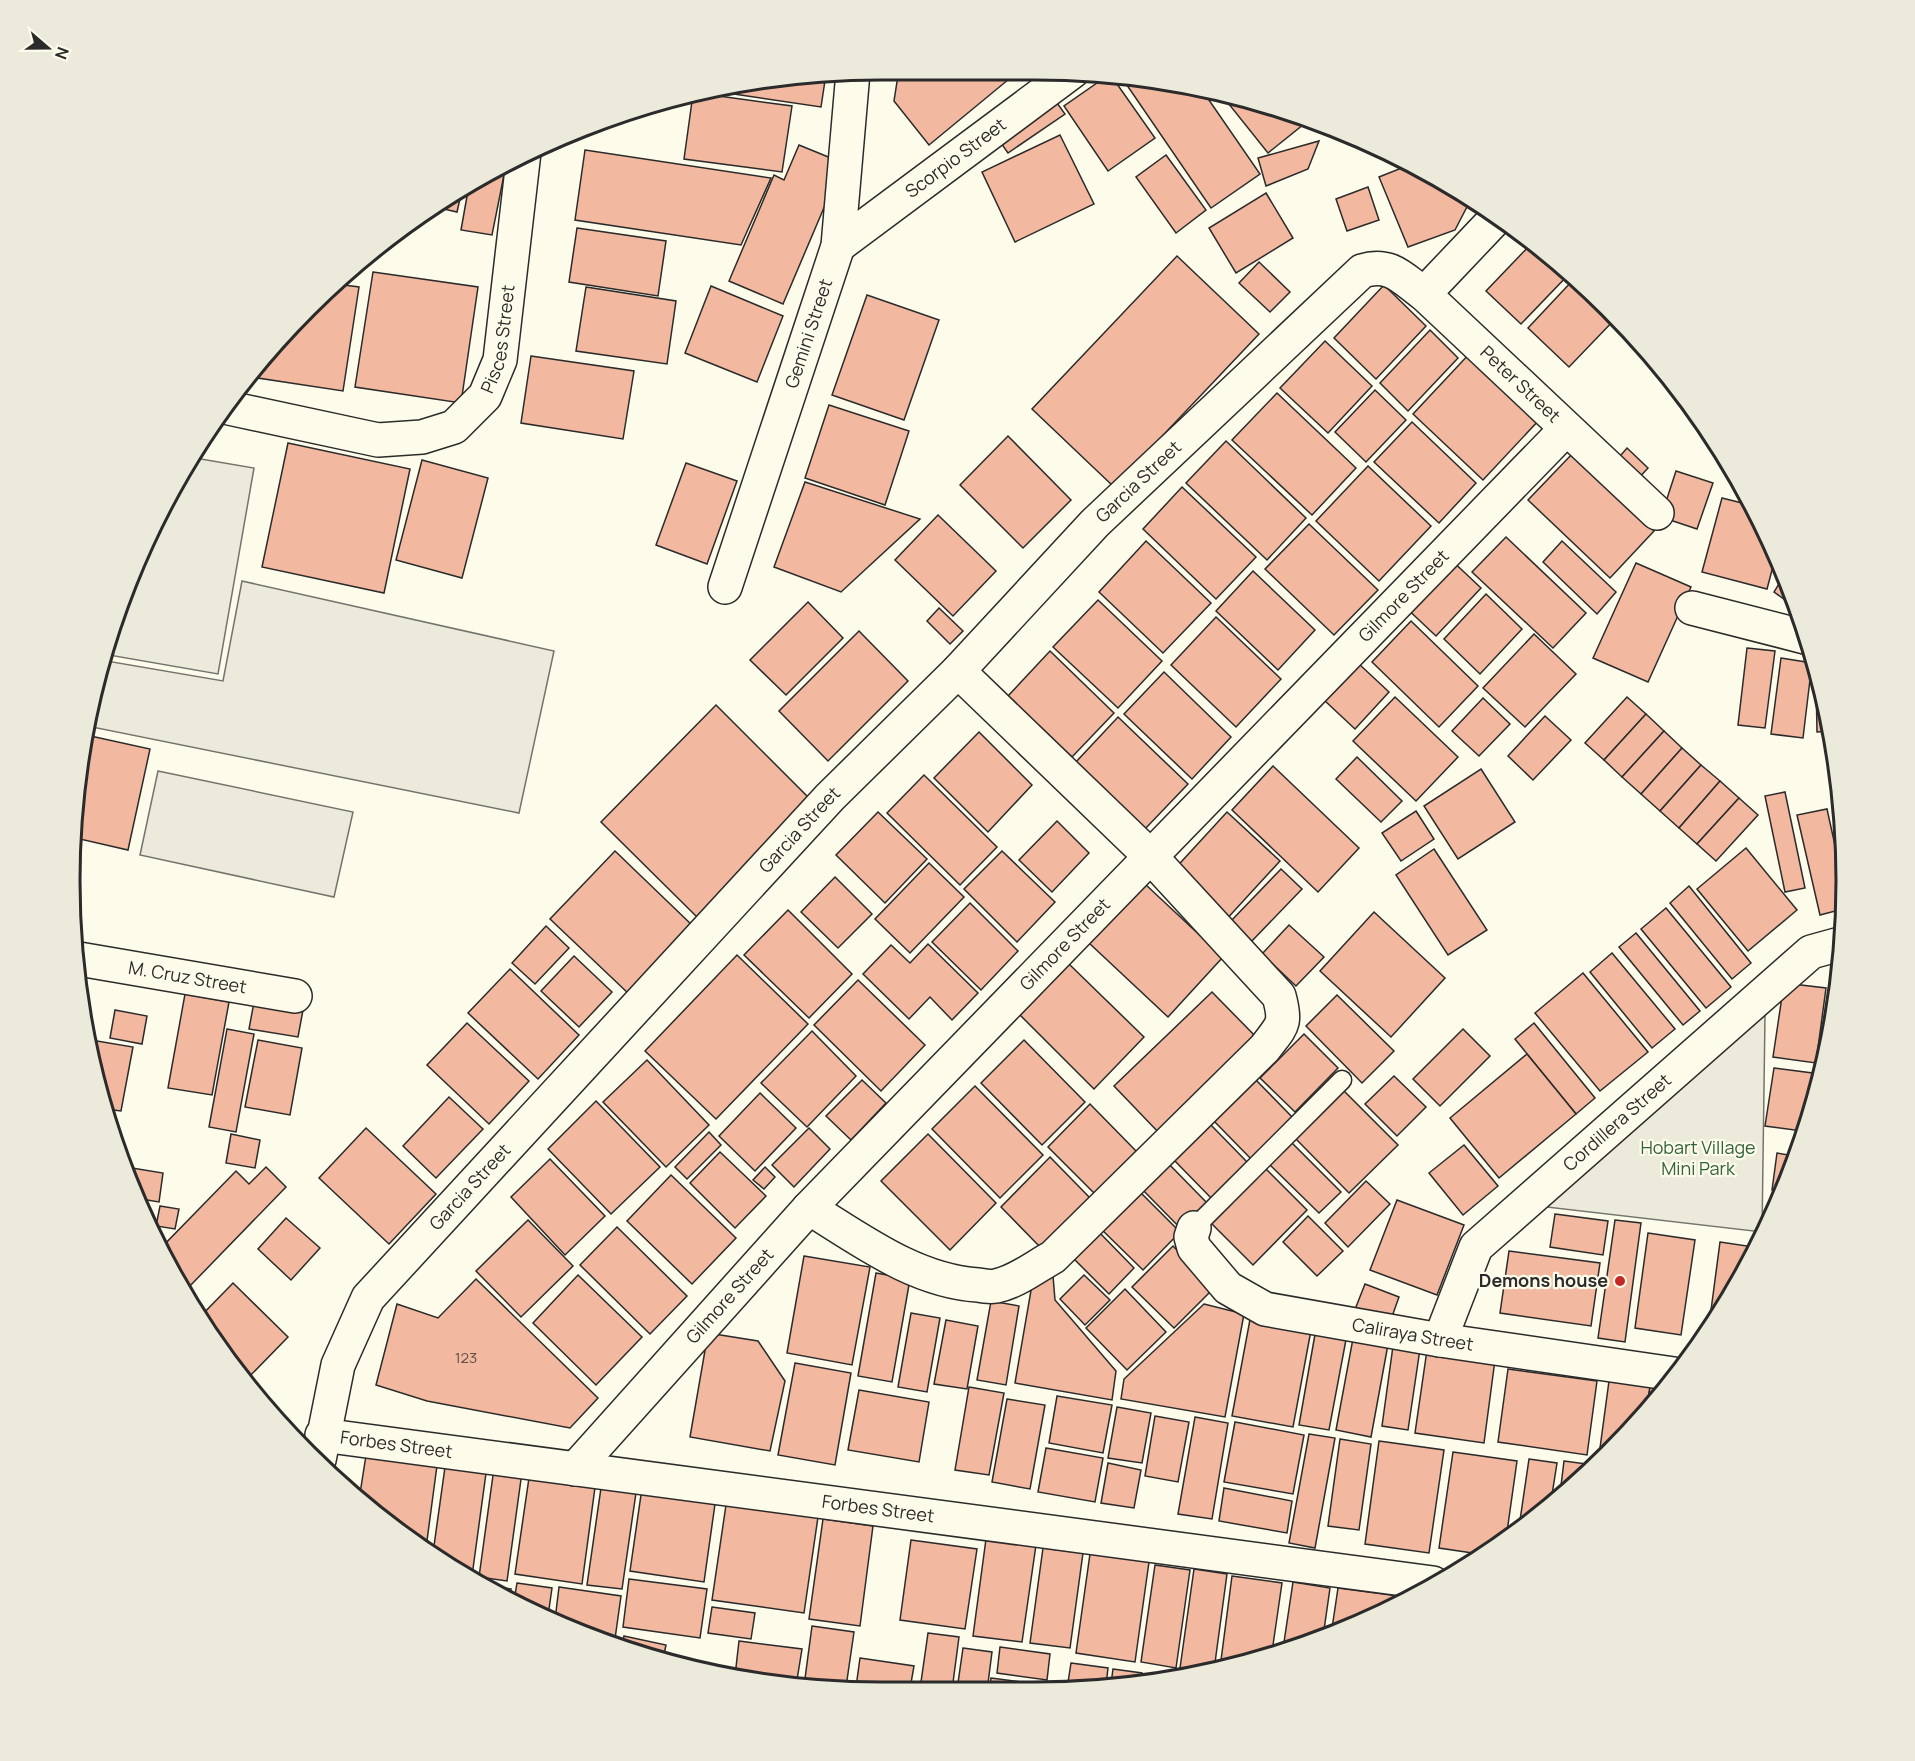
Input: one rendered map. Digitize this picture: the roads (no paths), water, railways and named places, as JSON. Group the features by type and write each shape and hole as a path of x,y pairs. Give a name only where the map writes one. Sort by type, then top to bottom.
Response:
{"street":[{"name":"Scorpio Street","path":"838,246 1059,80"},
{"name":"Gemini Street","path":"725,587 838,246 852,81"},
{"name":"Pisces Street","path":"233,409 378,440 422,437 454,428 485,396 500,360 523,164"},
{"path":"1424,294 1492,223"},
{"name":"Peter Street","path":"1374,267 1389,268 1424,294 1657,513"},
{"name":"Garcia Street","path":"320,1448 338,1365 368,1298 830,797 958,671 1095,523 1362,271 1374,267"},
{"name":"Gilmore Street","path":"575,1469 809,1208 1566,429"},
{"path":"1692,609 1797,635"},
{"path":"809,1208 898,1262 928,1275 974,1285 994,1286 1011,1281 1053,1257 1265,1048 1281,1027 1284,1015 1279,996 1149,856 958,671"},
{"name":"Cordillera Street","path":"1440,1340 1476,1247 1811,951 1833,946"},
{"name":"M. Cruz Street","path":"84,960 295,996"},
{"name":"Caliraya Street","path":"1194,1228 1191,1237 1194,1248 1228,1288 1265,1309 1440,1340 1666,1373"},
{"name":"Forbes Street","path":"320,1448 575,1469 1421,1581"}],"lane":[{"path":"1194,1228 1342,1080"}],"place":[{"name":"Demons house","path":"1620,1281"}],"park label":[{"name":"Hobart Village Mini Park","path":"1698,1158"}]}
